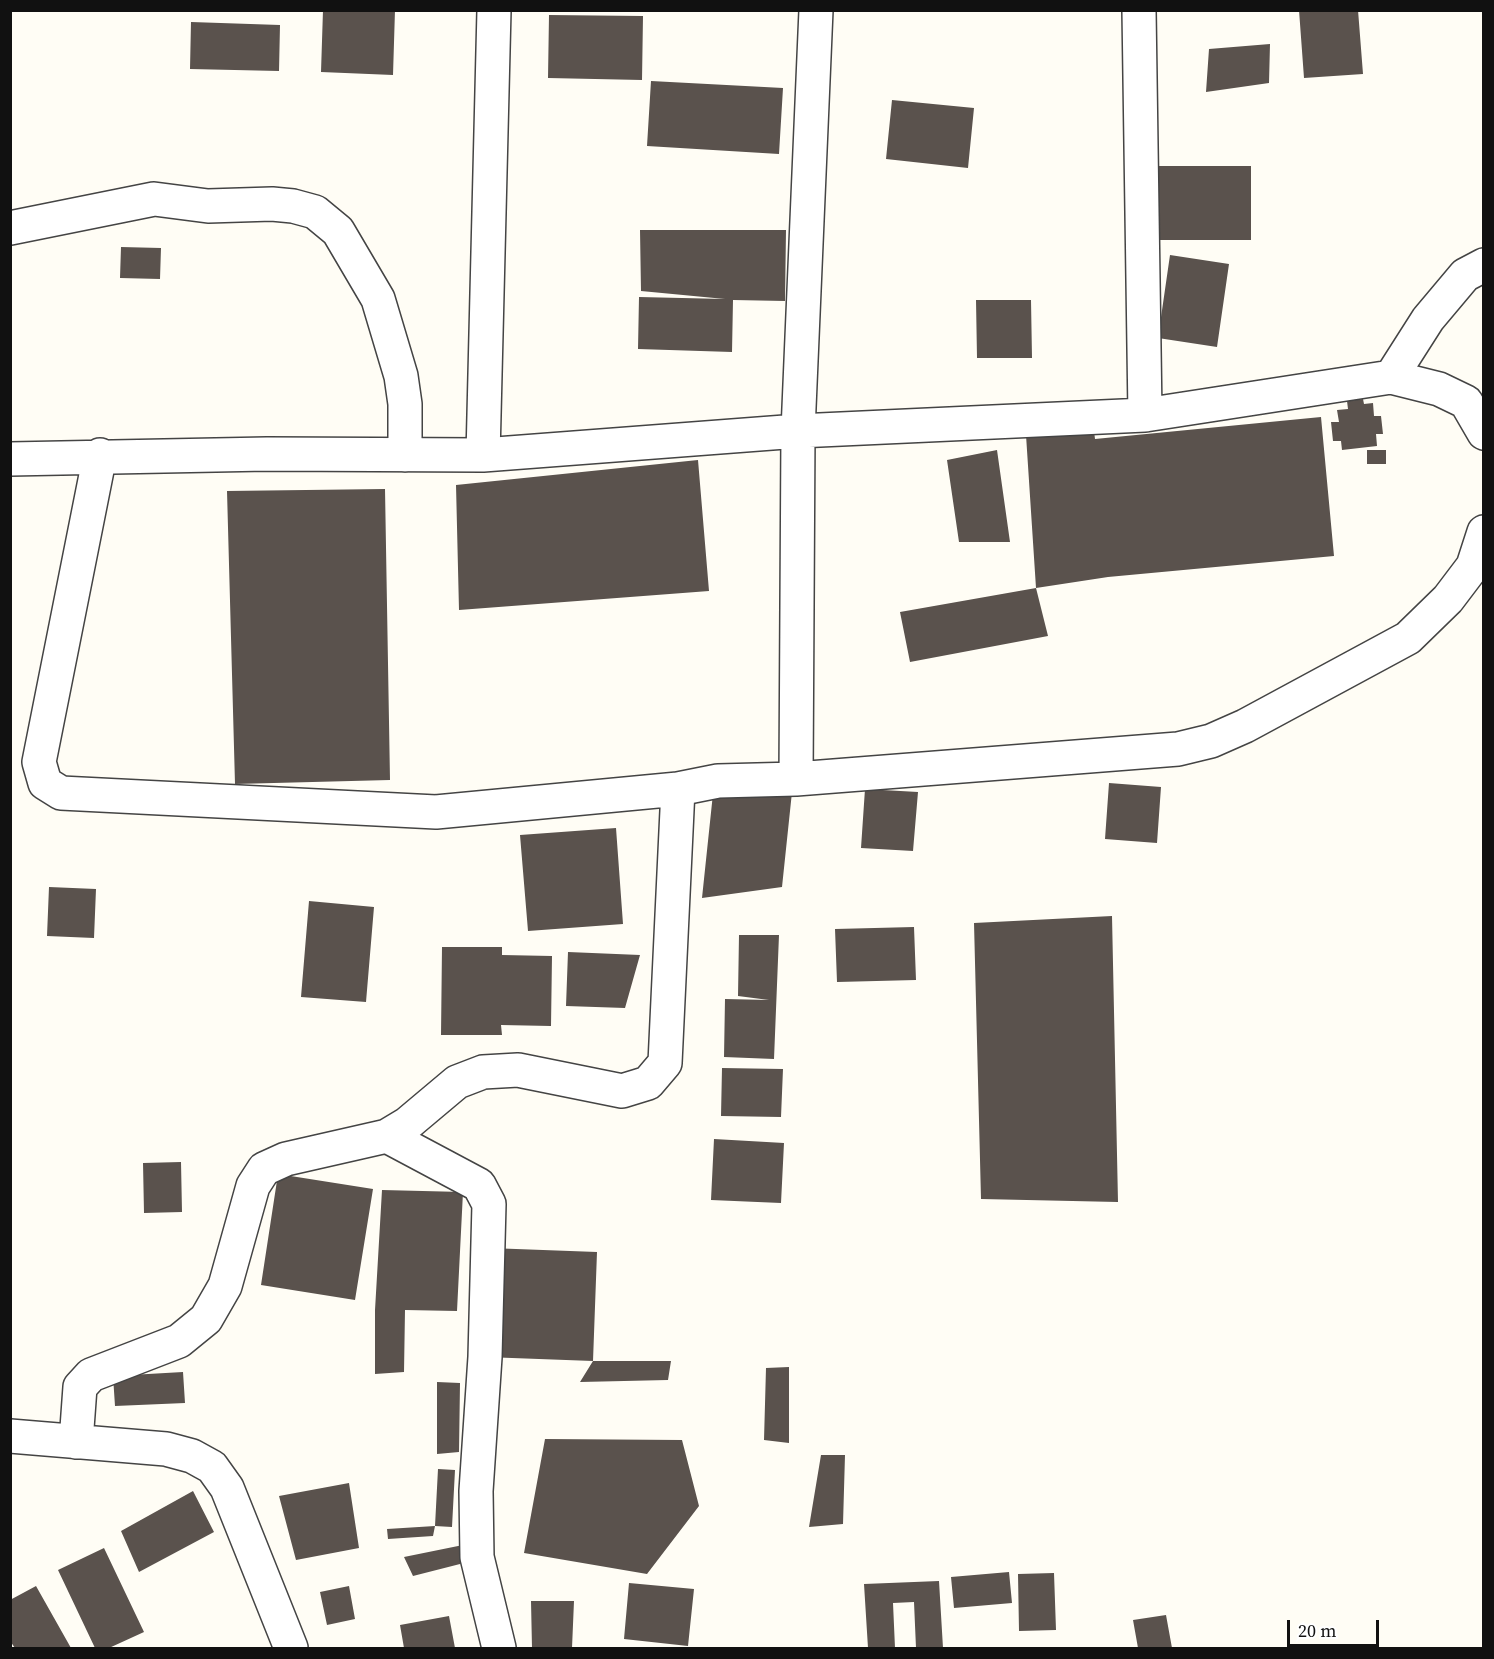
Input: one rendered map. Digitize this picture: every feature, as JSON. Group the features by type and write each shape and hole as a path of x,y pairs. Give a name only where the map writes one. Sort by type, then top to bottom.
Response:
{"street":[{"path":"483,455 494,10"},
{"path":"796,779 798,431 816,10"},
{"path":"1138,10 1145,415"},
{"path":"10,228 154,199 208,206 272,204 315,212 338,231 378,299 401,376 405,404 405,455"},
{"path":"1391,377 1428,319 1465,275 1484,266"},
{"path":"10,459 100,455 483,455 798,431 1145,415 1391,377 1439,389 1466,402 1484,433"},
{"path":"100,455 39,762 45,783 61,793 436,812 678,789 718,781 796,779 1178,749 1211,741 1245,726 1408,638 1448,599 1473,566 1484,532"},
{"path":"76,1442 80,1387 91,1375 179,1341 206,1319 225,1286 253,1186 264,1169 286,1159 387,1136 407,1124 457,1082 483,1072 518,1070 622,1091 648,1083 664,1063 678,789"},
{"path":"387,1136 479,1185 489,1204 485,1357 477,1491 477,1557 499,1648"},
{"path":"10,1436 166,1449 192,1456 212,1467 227,1488 291,1648"}],"building":[{"path":"323,10 395,10 393,75 321,72"},
{"path":"1299,10 1358,10 1363,74 1304,78"},
{"path":"549,15 643,16 642,80 548,78"},
{"path":"191,22 280,25 279,71 190,69"},
{"path":"1270,44 1269,83 1206,92 1209,49"},
{"path":"651,81 783,88 779,154 647,146"},
{"path":"892,100 974,108 968,168 886,159"},
{"path":"1159,166 1251,166 1251,240 1159,240"},
{"path":"640,230 786,230 785,301 733,300 732,352 638,349 639,297 725,299 641,291"},
{"path":"121,247 161,248 160,279 120,278"},
{"path":"1170,255 1229,264 1217,347 1158,338"},
{"path":"976,300 1031,300 1032,358 977,358"},
{"path":"1363,399 1364,404 1373,403 1374,416 1381,416 1383,434 1376,434 1377,446 1342,450 1341,441 1333,441 1331,422 1339,422 1337,410 1348,409 1347,401"},
{"path":"1321,417 1334,556 1108,577 1036,588 1026,435 1094,431 1095,439"},
{"path":"997,450 1010,542 959,542 947,460"},
{"path":"1367,450 1386,450 1386,464 1367,464"},
{"path":"698,460 709,591 459,610 456,485"},
{"path":"385,489 390,780 235,784 227,491"},
{"path":"1036,588 1048,636 910,662 900,612"},
{"path":"1109,783 1161,787 1157,843 1105,839"},
{"path":"714,784 792,792 782,887 702,898"},
{"path":"865,789 918,792 913,851 861,848"},
{"path":"616,828 623,924 528,931 520,835"},
{"path":"49,887 96,889 94,938 47,936"},
{"path":"309,901 374,907 366,1002 301,997"},
{"path":"1112,916 1118,1202 981,1199 974,923"},
{"path":"914,927 916,980 837,982 835,929"},
{"path":"739,935 779,935 774,1059 724,1057 725,999 769,1000 738,996"},
{"path":"442,947 502,947 502,955 552,956 551,1026 501,1025 502,1035 441,1035"},
{"path":"568,952 640,955 625,1008 566,1006"},
{"path":"722,1068 783,1069 781,1117 721,1116"},
{"path":"714,1139 784,1143 781,1203 711,1200"},
{"path":"181,1162 182,1212 144,1213 143,1163"},
{"path":"278,1174 373,1189 355,1300 261,1285"},
{"path":"382,1190 463,1192 457,1311 405,1310 404,1372 375,1374 375,1310"},
{"path":"489,1248 597,1252 593,1361 485,1357"},
{"path":"593,1361 671,1361 668,1380 580,1382"},
{"path":"789,1367 789,1443 764,1440 766,1368"},
{"path":"183,1372 185,1403 115,1406 113,1376"},
{"path":"437,1382 460,1383 459,1452 437,1454"},
{"path":"545,1439 682,1440 699,1506 647,1574 524,1553"},
{"path":"821,1455 845,1455 843,1524 809,1527"},
{"path":"438,1469 455,1470 452,1527 435,1526"},
{"path":"349,1483 359,1548 296,1560 279,1496"},
{"path":"193,1491 214,1532 139,1572 121,1531"},
{"path":"435,1526 433,1536 388,1539 387,1529"},
{"path":"463,1545 460,1564 413,1576 404,1557"},
{"path":"104,1548 144,1632 109,1648 95,1648 58,1570"},
{"path":"1009,1572 1012,1603 954,1608 951,1577"},
{"path":"1054,1573 1056,1630 1019,1631 1018,1574"},
{"path":"939,1581 943,1648 916,1648 914,1602 893,1603 895,1648 868,1648 864,1584"},
{"path":"629,1583 694,1589 688,1646 624,1639"},
{"path":"36,1586 71,1648 15,1648 10,1641 10,1600"},
{"path":"349,1586 355,1619 327,1625 320,1592"},
{"path":"531,1601 574,1601 572,1648 532,1648"},
{"path":"1166,1615 1172,1648 1138,1648 1133,1620"},
{"path":"449,1616 455,1648 404,1648 400,1625"}]}
